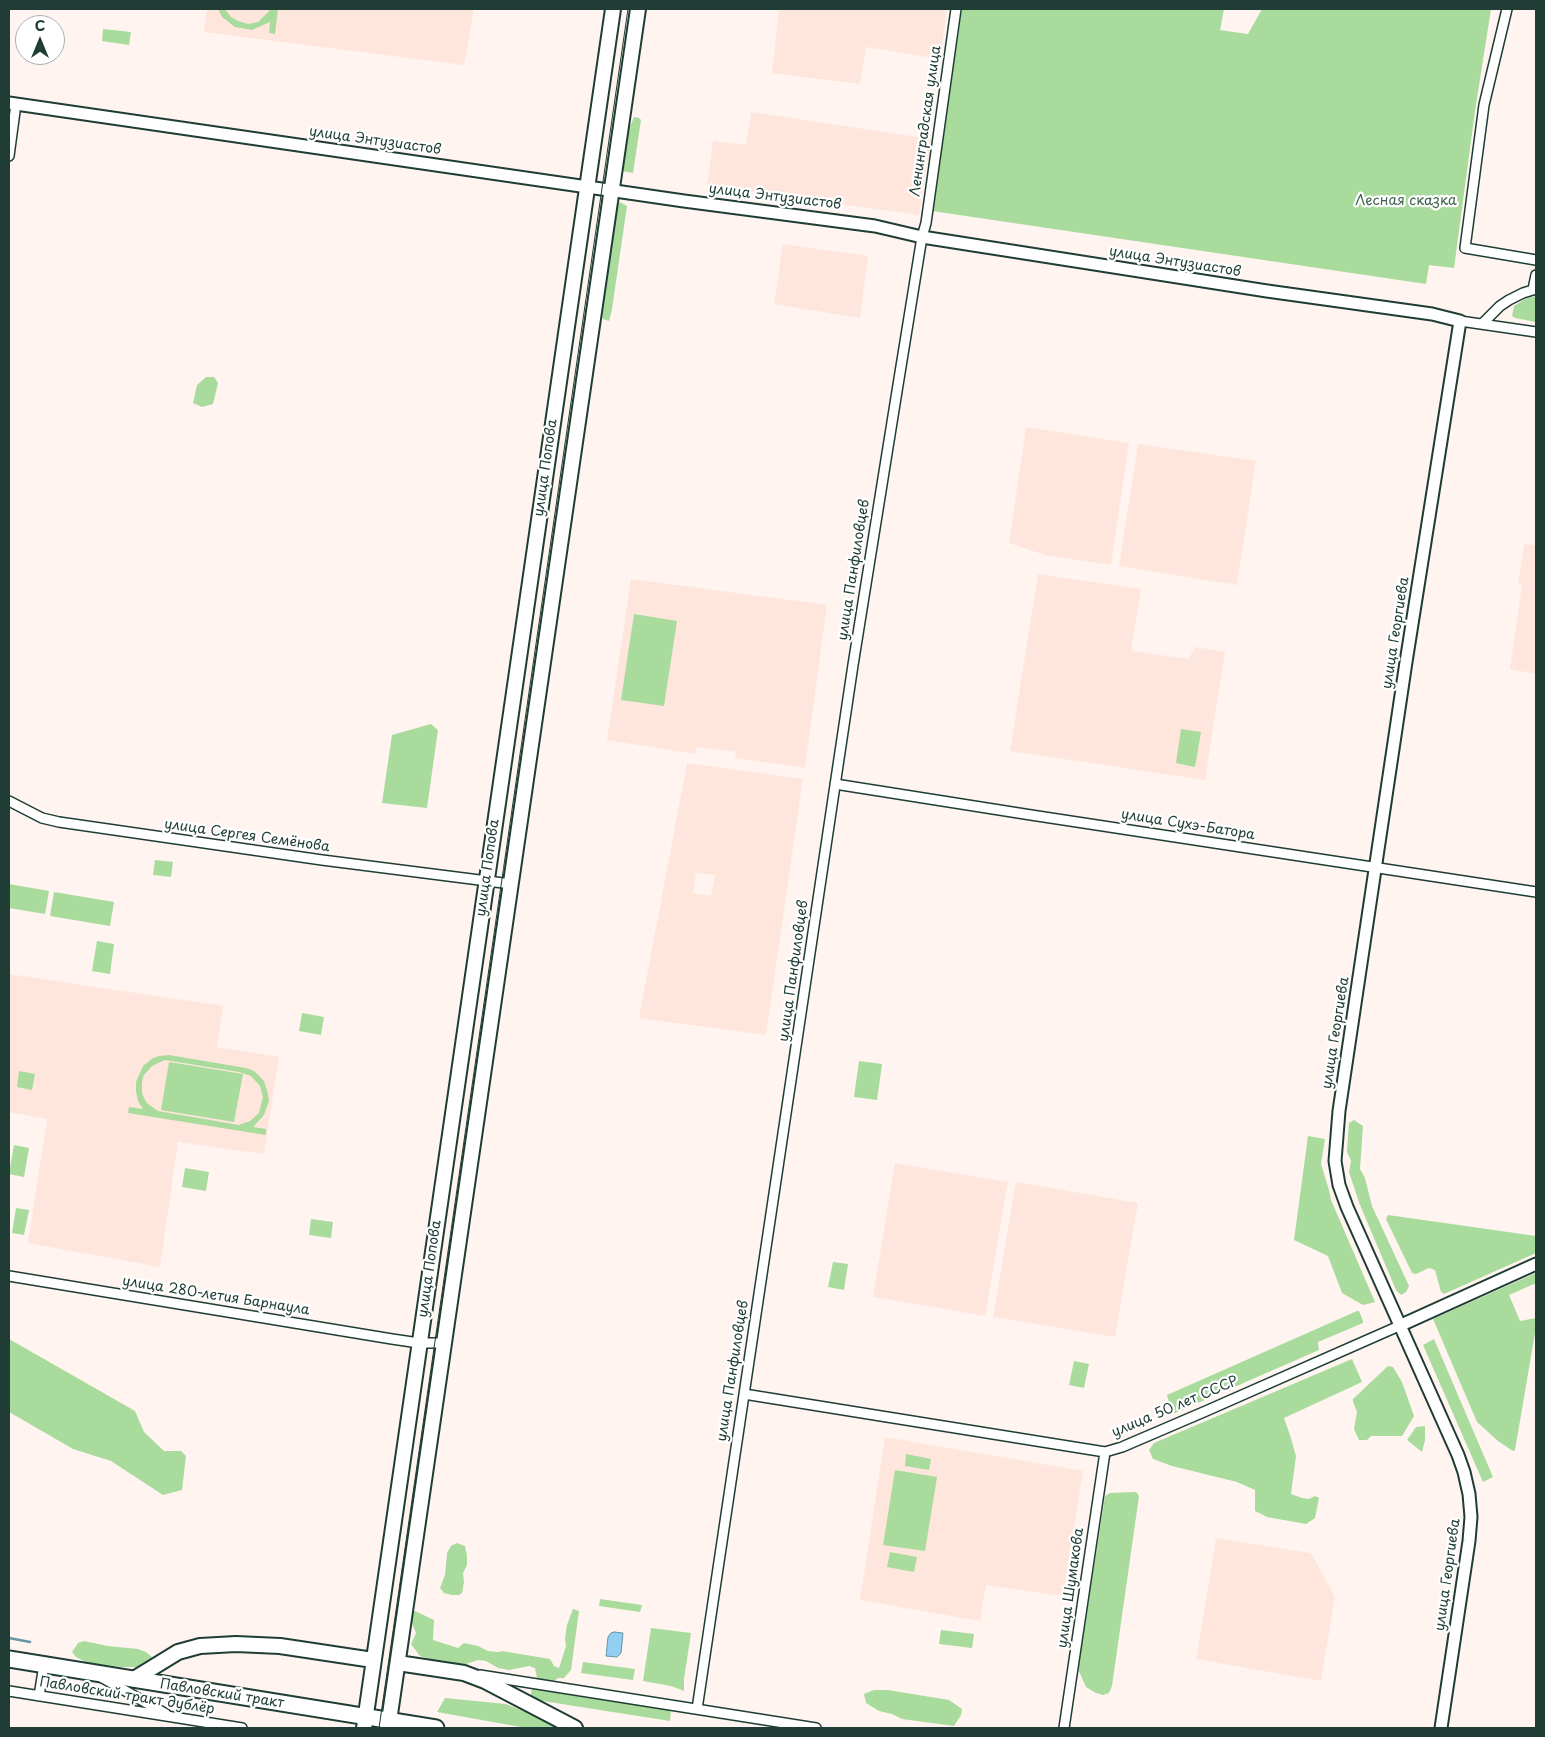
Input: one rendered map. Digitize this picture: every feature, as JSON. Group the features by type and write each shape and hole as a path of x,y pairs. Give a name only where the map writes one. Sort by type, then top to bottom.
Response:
{"main road":[{"name":"улица Попова","path":"364,1723 613,9"},
{"name":"улица Попова","path":"389,1724 638,9"},
{"path":"403,1459 426,1462"},
{"path":"134,1679 178,1652 200,1646 236,1644 280,1646 374,1660"},
{"name":"Павловский тракт","path":"9,1659 134,1679 364,1723 436,1728"},
{"path":"398,1663 464,1673 485,1681 574,1728"}],"street":[{"name":"Ленинградская улица","path":"922,238 926,222 956,9"},
{"path":"1507,9 1484,105 1465,248 1536,260"},
{"name":"улица Энтузиастов","path":"12,104 612,189 684,201 875,226 922,238 1267,291 1432,314 1460,321 1536,332"},
{"path":"9,156 12,104"},
{"name":"улица Панфиловцев","path":"697,1709 836,784 922,238"},
{"path":"1482,324 1509,300 1535,289 1536,275"},
{"name":"улица Георгиева","path":"1441,1728 1469,1541 1471,1517 1469,1494 1458,1455 1347,1207 1339,1185 1335,1161 1339,1111 1406,662 1460,321"},
{"name":"улица Сухэ-Батора","path":"836,784 1536,892"},
{"name":"улица Сергея Семёнова","path":"9,802 42,818 59,822 322,860 511,884"},
{"name":"улица 50 лет СССР","path":"744,1394 1105,1452 1122,1447 1206,1411 1536,1264"},
{"name":"улица 280-летия Барнаула","path":"9,1276 419,1343 444,1343"},
{"name":"улица Шумакова","path":"1064,1728 1105,1452"},
{"path":"39,1696 44,1665"},
{"path":"93,1673 172,1718"},
{"path":"464,1673 816,1728"},
{"name":"Павловский тракт дублёр","path":"9,1691 242,1728"}],"shaded area":[{"path":"207,9 474,9 464,65 204,32"},
{"path":"779,9 947,9 940,59 866,47 860,84 772,73"},
{"path":"751,112 931,139 919,215 707,186 713,141 746,145"},
{"path":"783,244 868,256 860,318 774,304"},
{"path":"1026,427 1129,443 1111,565 1045,555 1009,543"},
{"path":"1138,444 1256,461 1237,585 1119,566"},
{"path":"1524,544 1536,546 1536,674 1510,669 1522,585 1518,584"},
{"path":"1038,574 1141,589 1131,651 1188,659 1196,647 1225,652 1205,780 1010,751"},
{"path":"631,579 827,605 805,768 735,758 736,752 696,747 695,754 607,740"},
{"path":"687,763 803,779 766,1035 639,1018","holes":["696,873 715,875 711,896 693,893"]},
{"path":"9,974 223,1006 217,1047 279,1057 264,1154 178,1142 160,1267 28,1243 47,1119 9,1112"},
{"path":"895,1163 1008,1182 985,1316 873,1297"},
{"path":"1016,1182 1138,1203 1115,1337 993,1317"},
{"path":"885,1437 1083,1471 1063,1596 986,1585 980,1621 860,1600"},
{"path":"1216,1538 1311,1553 1335,1597 1321,1681 1196,1659"}],"green space":[{"path":"218,9 225,9 231,17 248,24 258,22 271,9 278,9 275,34 269,33 270,22 252,30 235,27 222,17"},
{"name":"Лесная сказка","path":"962,9 1224,9 1220,30 1248,34 1262,9 1491,9 1454,268 1429,265 1426,284 932,211"},
{"path":"103,29 131,32 129,45 102,41"},
{"path":"634,117 641,120 633,173 622,171 627,134"},
{"path":"620,202 627,206 609,321 603,319 600,310 615,209"},
{"path":"1536,296 1536,322 1512,316 1514,306 1525,299"},
{"path":"206,377 214,377 218,383 213,404 202,407 193,403 197,385"},
{"path":"634,614 677,621 664,706 621,700"},
{"path":"431,724 438,730 427,808 382,803 392,735"},
{"path":"1181,729 1201,732 1195,767 1176,763"},
{"path":"155,860 173,862 171,877 153,875"},
{"path":"9,884 49,891 45,914 9,908"},
{"path":"54,892 114,902 110,926 50,916"},
{"path":"97,941 114,944 110,974 92,971"},
{"path":"302,1013 324,1017 321,1035 299,1031"},
{"path":"169,1055 254,1071 264,1081 269,1101 264,1115 253,1127 266,1129 266,1135 128,1113 129,1107 143,1109 138,1101 136,1082 143,1066 159,1056","holes":["165,1060 239,1072 251,1076 260,1086 263,1097 259,1113 250,1121 239,1125 158,1111 148,1104 142,1093 144,1075 152,1066"]},
{"path":"859,1061 882,1064 877,1100 854,1097"},
{"path":"169,1062 243,1074 234,1122 161,1110"},
{"path":"19,1071 35,1074 32,1090 17,1087"},
{"path":"1354,1120 1363,1126 1360,1169 1365,1178 1372,1206 1409,1286 1406,1292 1401,1295 1396,1290 1360,1205 1349,1172 1351,1161 1347,1152 1349,1123"},
{"path":"1308,1136 1325,1139 1321,1164 1331,1200 1375,1302 1363,1305 1342,1293 1328,1256 1294,1240"},
{"path":"14,1145 29,1148 24,1177 9,1174"},
{"path":"185,1168 209,1172 206,1191 182,1187"},
{"path":"16,1208 29,1210 24,1235 12,1233"},
{"path":"1388,1215 1536,1236 1536,1253 1444,1294 1441,1292 1435,1270 1429,1268 1416,1274 1412,1273 1386,1219"},
{"path":"311,1219 333,1222 331,1238 309,1235"},
{"path":"833,1262 848,1264 844,1290 828,1287"},
{"path":"1536,1273 1536,1283 1509,1295 1520,1321 1536,1318 1515,1450 1513,1451 1498,1441 1477,1422 1433,1319"},
{"path":"1359,1311 1363,1323 1318,1342 1319,1350 1173,1413 1167,1395"},
{"path":"9,1339 135,1411 144,1432 164,1451 181,1451 186,1456 182,1490 163,1495 111,1461 73,1449 9,1412"},
{"path":"1434,1339 1493,1477 1483,1482 1423,1345"},
{"path":"1352,1359 1362,1382 1284,1418 1296,1456 1291,1494 1309,1499 1315,1496 1319,1498 1315,1518 1306,1524 1267,1517 1255,1511 1255,1490 1237,1482 1172,1466 1153,1459 1149,1450 1154,1443"},
{"path":"1074,1361 1089,1364 1084,1388 1069,1385"},
{"path":"1388,1366 1393,1367 1402,1382 1414,1416 1402,1436 1371,1436 1367,1440 1359,1440 1354,1429 1357,1412 1353,1399"},
{"path":"1425,1426 1425,1440 1422,1452 1407,1440 1416,1427"},
{"path":"906,1454 931,1459 929,1470 905,1466"},
{"path":"895,1470 937,1477 925,1551 883,1545"},
{"path":"1136,1492 1139,1496 1112,1686 1109,1693 1103,1695 1086,1687 1078,1669 1105,1496 1110,1493"},
{"path":"457,1543 465,1546 467,1565 463,1573 462,1593 452,1595 444,1593 440,1588 445,1575 447,1553 451,1546"},
{"path":"890,1552 917,1557 914,1572 887,1567"},
{"path":"600,1599 642,1605 640,1612 599,1606"},
{"path":"573,1609 579,1611 571,1670 564,1678 558,1678 554,1681 545,1682 537,1678 535,1668 529,1666 509,1670 498,1668 486,1661 478,1660 460,1666 452,1666 420,1656 411,1644 416,1633 411,1621 412,1613 415,1611 434,1620 433,1640 458,1648 464,1643 478,1646 488,1651 502,1651 550,1659 554,1666 559,1668 566,1646 567,1625"},
{"path":"651,1628 691,1633 684,1691 671,1686 643,1681"},
{"path":"941,1630 974,1634 972,1648 939,1644"},
{"path":"84,1641 138,1649 152,1657 137,1667 88,1663 76,1657 72,1652 78,1643"},
{"path":"583,1662 635,1669 633,1680 581,1673"},
{"path":"532,1688 671,1710 670,1721 530,1699"},
{"path":"874,1690 888,1690 949,1700 962,1709 961,1715 954,1726 902,1719 879,1711 866,1703 864,1694"},
{"path":"445,1698 506,1704 564,1728 526,1728 437,1712"}],"water":[{"path":"614,1632 623,1633 621,1653 617,1657 606,1656 608,1637"}],"waterway":[{"path":"9,1638 30,1642"}],"tram line":[{"path":"379,1728 628,9"}]}
